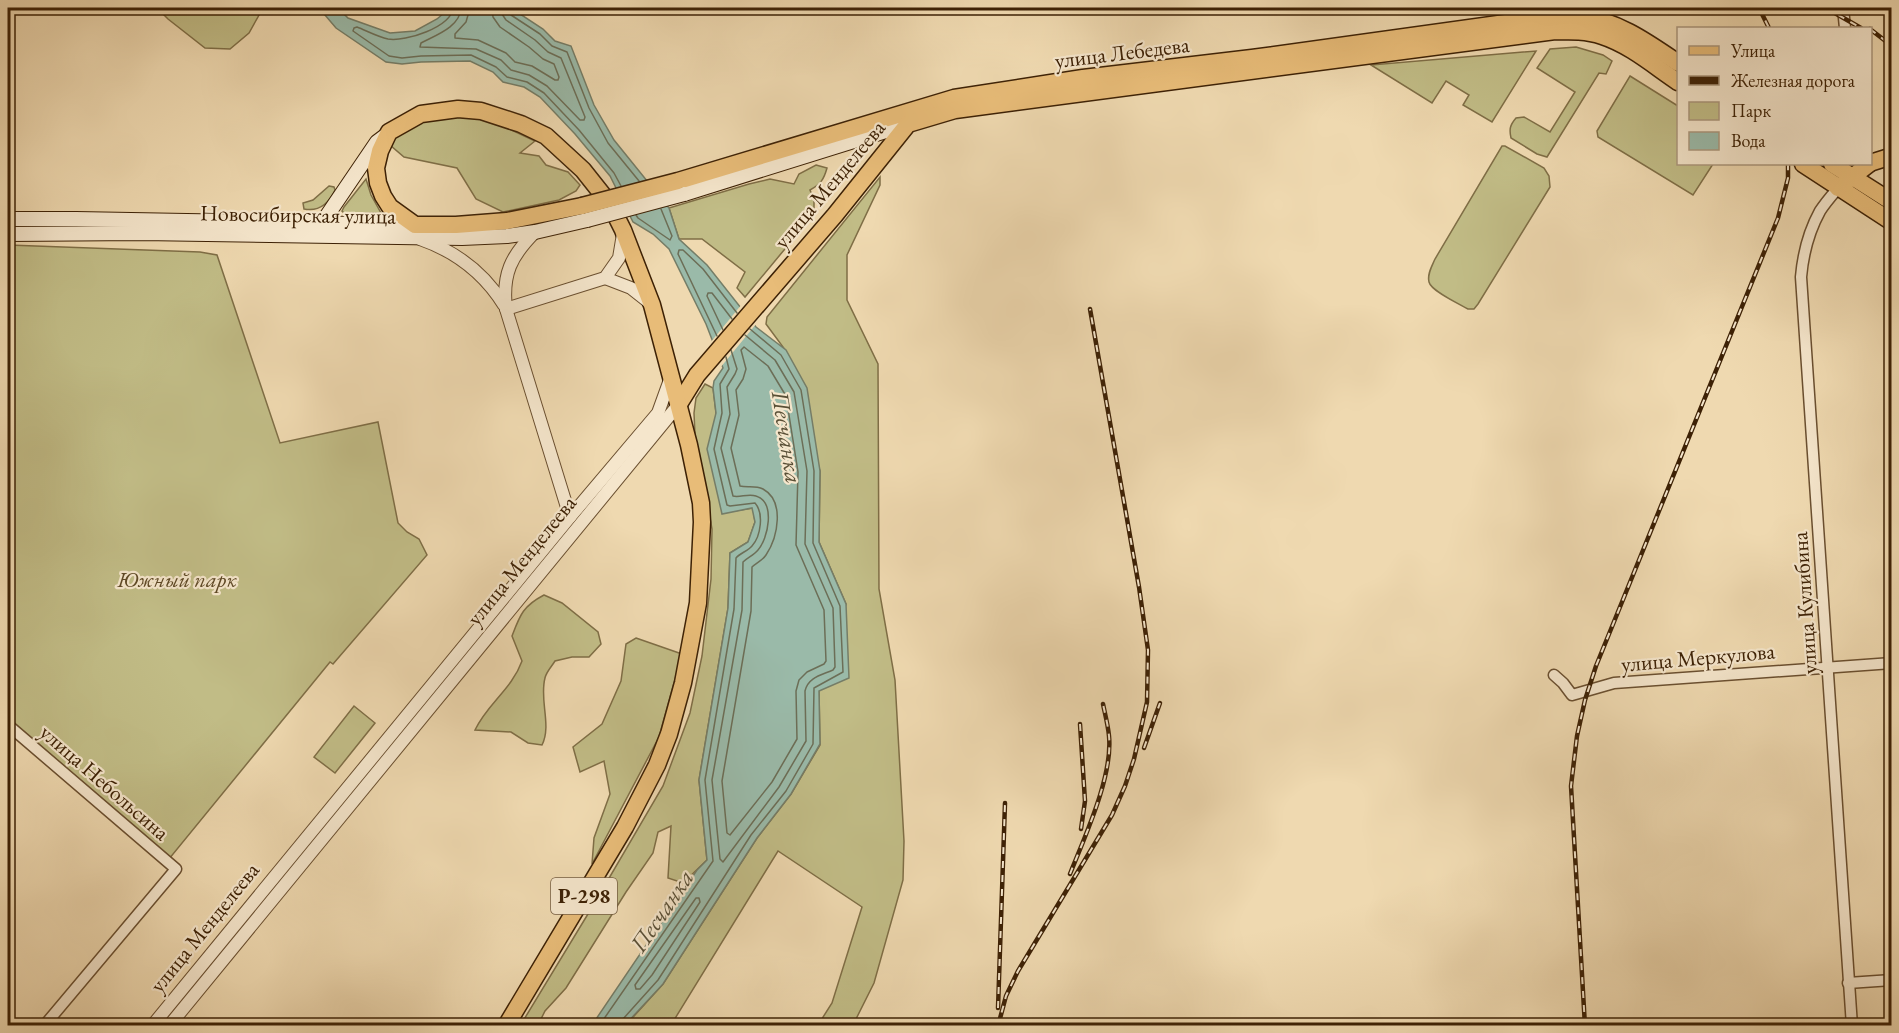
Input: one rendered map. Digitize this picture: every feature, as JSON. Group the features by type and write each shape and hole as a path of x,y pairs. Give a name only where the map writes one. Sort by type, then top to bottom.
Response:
{"main road":[{"name":"улица Лебедева","path":"681,187 954,98 1083,78 1262,57 1549,17 1581,24"},
{"path":"1581,24 1607,23 1677,62"},
{"path":"1581,24 1620,44 1677,81"},
{"name":"улица Лебедева","path":"681,187 955,110 1556,31 1581,24"},
{"path":"322,223 377,142 406,121 421,114 458,109 481,111 521,124 546,136 583,170 610,204 623,230 652,305 677,399"},
{"name":"улица Менделеева","path":"677,399 835,215 908,123"},
{"path":"389,132 380,151 376,168 378,183 390,207 417,232"},
{"path":"1872,162 1892,156"},
{"path":"1804,165 1892,222"},
{"path":"1836,165 1854,170 1892,202"},
{"path":"1838,188 1854,170"},
{"path":"585,213 681,187"},
{"name":"Новосибирская улица","path":"8,219 322,223 417,232 456,225 585,213"},
{"name":"Новосибирская улица","path":"8,234 417,232 507,236 536,232 585,213"},
{"name":"Р-298","path":"506,1026 630,819 657,765 676,711 698,603 702,522 697,482 677,399"}],"street":[{"path":"1843,8 1845,27"},
{"name":"улица Кулибина","path":"1838,188 1821,210 1812,228 1805,249 1801,277 1852,1026"},
{"path":"605,278 619,258 624,239 623,230"},
{"path":"417,232 464,261 486,281 507,309"},
{"path":"536,232 521,246 511,264 505,284 507,309 570,517"},
{"path":"507,309 605,278 631,288 652,305"},
{"name":"улица Менделеева","path":"658,413 672,375"},
{"name":"улица Менделеева","path":"169,1026 570,517 658,413 677,399"},
{"name":"улица Менделеева","path":"152,1026 418,712 677,399"},
{"name":"улица Меркулова","path":"1554,675 1572,695 1614,683 1892,663"},
{"name":"улица Небольсина","path":"8,725 176,869 44,1026"},
{"path":"1848,982 1892,980"}],"green space":[{"path":"157,8 263,8 249,33 230,49 205,48"},
{"path":"1576,47 1603,55 1612,61 1606,74 1599,73 1547,157 1537,154 1511,138 1511,125 1516,118 1524,117 1550,132 1575,92 1537,68 1550,49"},
{"path":"1536,51 1492,122 1463,105 1469,95 1446,81 1432,103 1371,65"},
{"path":"1630,76 1677,105 1677,165 1712,165 1693,195 1598,137 1597,131"},
{"path":"469,116 483,117 535,141 520,153 539,156 546,165 568,172 580,185 576,191 559,200 503,212 476,199 457,168 404,157 390,145 396,136 414,124"},
{"path":"1502,146 1544,168 1549,176 1550,187 1478,304 1474,309 1468,309 1431,286 1429,273"},
{"path":"816,165 827,168 822,181 810,190 814,200 814,214 745,297 737,288 745,272 702,239 679,239 669,208 770,179 794,184 799,174"},
{"path":"880,177 880,185 847,255 847,300 878,364 879,589 895,680 904,841 903,880 874,983 853,1025 818,1025 832,1003 862,907 778,851 671,1025 625,1026 663,984 757,838 791,794 820,745 819,691 846,604 819,542 820,471 786,351 766,324 767,317"},
{"path":"366,179 371,195 381,213 344,213 342,211 344,207"},
{"path":"329,186 334,187 335,190 327,203 319,208 304,209 303,203 313,200"},
{"name":"Южный парк","path":"8,245 200,252 217,255 280,443 378,422 398,523 419,539 427,555 333,664 330,662 169,859 8,722"},
{"path":"705,384 713,388 722,513 753,508 755,522 748,542 730,553 728,608 699,780 707,860 683,883 668,878 671,826 658,832 653,853 566,988 545,1011 538,1025 520,1026 663,786 690,713 702,656 711,579 712,529 695,435 694,413 696,398"},
{"path":"544,595 562,603 598,632 601,644 589,657 572,657 555,661 548,671 543,695 546,729 542,745 528,743 511,732 475,730 518,671 522,661 512,636 527,607"},
{"path":"636,638 682,654 659,737 592,864 594,838 610,794 604,761 580,772 573,747 602,724 621,681 626,644"},
{"path":"354,706 375,723 335,773 314,757"}],"water":[{"name":"Песчанка","path":"319,8 338,8 348,18 390,33 415,31 437,19 450,8 511,8 543,29 555,41 571,46 594,105 614,140 669,208 679,239 707,265 756,327 786,350 807,388 820,471 819,542 846,604 849,678 819,691 820,744 791,794 757,838 663,984 625,1025 592,1025 697,870 707,860 699,780 728,608 730,553 748,542 755,522 752,508 722,514 707,449 716,413 714,381 723,368 706,324 669,249 653,234 633,222 610,176 540,97 524,87 503,82 493,72 470,61 402,64 386,62 336,28"}],"pier":[{"path":"742,304 757,323 720,368 710,343"}],"railway":[{"path":"1759,8 1768,27"},
{"path":"1826,8 1859,27"},
{"path":"1872,31 1892,46"},
{"path":"1585,1026 1571,786 1577,736 1585,700 1596,666 1778,218 1788,178 1788,165"},
{"path":"998,1026 1006,996 1018,971 1112,815 1134,759 1147,702 1148,650 1139,587 1090,309"},
{"path":"1144,748 1160,703"},
{"path":"1070,874 1097,806 1107,769 1109,736 1103,704"},
{"path":"1080,724 1085,801 1081,829"},
{"path":"998,1008 1005,803"}]}
